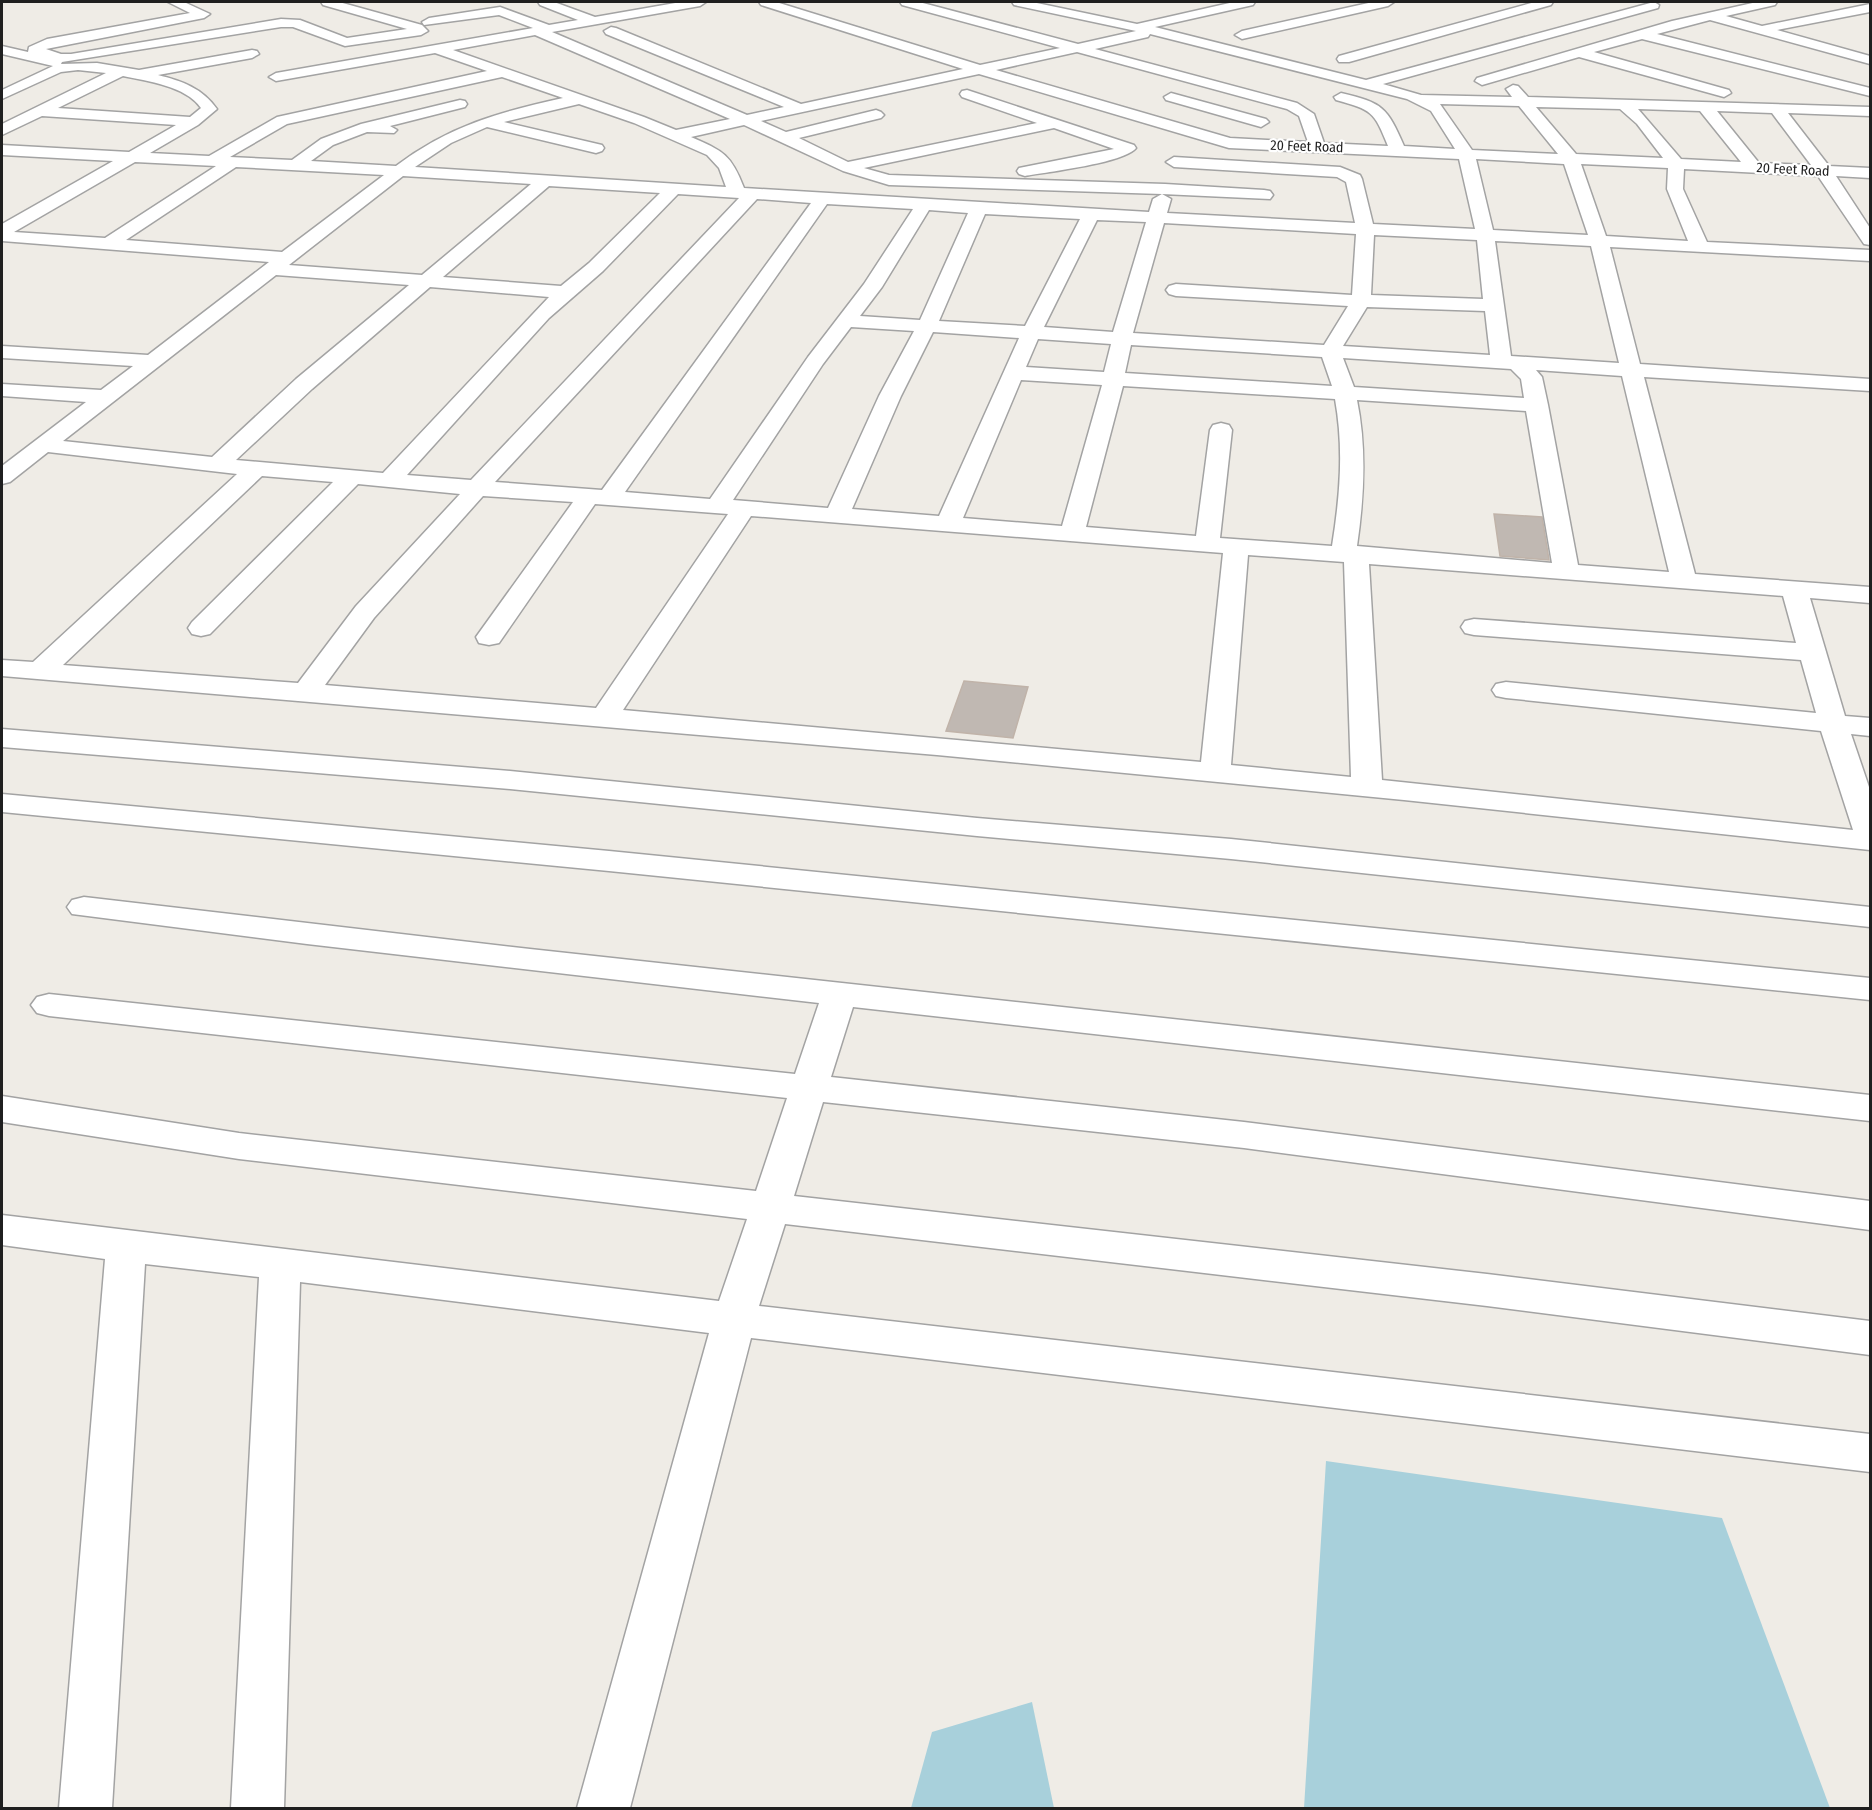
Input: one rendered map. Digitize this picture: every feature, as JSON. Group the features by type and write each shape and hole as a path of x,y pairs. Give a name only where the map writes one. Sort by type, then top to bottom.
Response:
{"street":[{"path":"174,2 204,14 47,43 34,50 60,58 71,58 287,32 353,42 421,31 327,2"},
{"path":"549,2 594,21"},
{"path":"436,67 594,21 700,2"},
{"name":"20 Feet Road","path":"765,2 951,61 1221,140 1870,172"},
{"path":"906,2 1299,110 1306,114 1317,146"},
{"path":"676,135 1076,49 1174,18 1249,2"},
{"path":"1242,35 1389,2"},
{"path":"1520,2 1541,3"},
{"path":"1398,150 1381,112 1374,106 1330,92 1406,74 1658,6 1635,2"},
{"path":"1713,2 1743,9"},
{"path":"1406,74 1338,58 1541,3"},
{"path":"1466,87 1465,85 1581,54 1642,34 1675,20 1712,16 1743,9 1781,4 1860,24"},
{"path":"351,64 330,56 420,43 455,33 387,5"},
{"path":"1015,7 1081,31 1131,32"},
{"path":"1015,7 1120,23 1151,44"},
{"path":"1588,8 1619,15"},
{"path":"1760,30 1870,8"},
{"path":"302,73 230,45 287,32 317,17 355,9"},
{"path":"1140,10 1276,43"},
{"path":"429,22 492,11 504,12 548,34 785,137 872,178 1264,195"},
{"path":"1712,16 1870,60"},
{"path":"458,17 504,37"},
{"path":"1675,20 1717,33 1870,68"},
{"path":"1675,20 1791,57"},
{"path":"1803,21 1837,30"},
{"path":"966,183 1116,154 1128,148 1057,123 962,95 1055,70 1033,58 1006,48 1120,23"},
{"path":"276,77 504,37 612,32 642,27"},
{"path":"1081,67 1113,59 1151,44 1190,40 1217,30"},
{"path":"612,32 801,109"},
{"path":"1642,34 1870,92"},
{"path":"1190,40 1364,84 1418,99 1436,108 1466,153 1485,235 1501,360 1517,363 1531,376 1566,571"},
{"path":"420,43 676,135 722,158 745,193"},
{"path":"1611,44 1634,50"},
{"path":"2,50 73,66 137,74 202,97 208,103 209,109 193,122 2,231"},
{"path":"951,61 981,54"},
{"path":"1581,54 1724,93"},
{"path":"137,74 262,58"},
{"path":"160,81 241,65"},
{"path":"2,95 62,68 73,66"},
{"path":"2,129 121,71"},
{"path":"212,161 282,120 503,72"},
{"path":"2,81 29,82"},
{"path":"184,89 206,85"},
{"path":"509,93 541,86"},
{"path":"1418,99 1466,87 1517,95 1624,104 1870,111"},
{"path":"1273,101 1307,93"},
{"path":"1418,99 1517,95 1724,93 1870,97"},
{"path":"1160,94 1261,122"},
{"path":"1517,95 1571,159 1599,241 1684,580"},
{"path":"6,469 43,445 428,148 446,137 485,122 580,99"},
{"path":"296,165 327,142 366,127 475,101"},
{"path":"1624,104 1642,121 1676,164 1675,189 1700,247"},
{"path":"1705,107 1754,167"},
{"path":"441,108 485,122 596,148"},
{"path":"1777,109 1823,170 1870,240"},
{"path":"1072,534 1107,411 1122,339 1156,217 1174,162 1182,147 1188,143 1221,140 1261,122 1299,110"},
{"path":"38,111 193,122"},
{"path":"785,137 887,113"},
{"path":"20,152 90,114"},
{"path":"845,167 1057,123"},
{"path":"366,127 446,137"},
{"path":"2,150 400,171 924,205 1870,256"},
{"path":"107,246 233,162"},
{"path":"1174,162 1340,172 1354,179 1365,228 1361,301 1330,351"},
{"path":"1261,223 1267,167"},
{"path":"217,465 304,384 546,180"},
{"path":"390,479 565,292 596,267 675,188"},
{"path":"305,693 365,612 447,524 477,488 628,329 745,193"},
{"path":"489,637 600,496 823,198"},
{"path":"718,505 815,361 872,287 924,205"},
{"path":"837,515 890,396 926,327 979,208"},
{"path":"948,524 1031,333 1091,214"},
{"path":"2,236 426,281 565,292"},
{"path":"1176,290 1361,301 1494,305"},
{"path":"847,321 1870,385"},
{"path":"1330,351 1345,393 1350,421 1352,464 1344,550 1356,555"},
{"path":"2,352 152,361"},
{"path":"1013,373 1537,405"},
{"path":"2,390 106,397"},
{"path":"1207,544 1221,430"},
{"path":"43,445 217,465 477,488 1870,594"},
{"path":"40,671 257,468"},
{"path":"201,628 353,476"},
{"path":"604,718 746,507"},
{"path":"1215,774 1236,546"},
{"path":"1356,555 1367,788"},
{"path":"1794,589 1833,723 1870,836"},
{"path":"1474,627 1814,653"},
{"path":"2,668 604,718 1367,788 1543,805 1870,842"},
{"path":"1506,690 1870,727"},
{"path":"2,738 510,780 977,827 1231,849 1870,917"},
{"path":"2,803 609,861 1870,989"},
{"path":"84,907 361,941 1870,1108"},
{"path":"603,1809 734,1320 840,993"},
{"path":"49,1005 1244,1135 1870,1216"},
{"path":"2,1109 239,1146 1488,1290 1870,1338"},
{"path":"2,1230 734,1320 1870,1453"},
{"path":"85,1809 126,1247"},
{"path":"257,1809 280,1263"}],"water":[{"path":"1326,1461 1722,1518 1830,1808 1304,1808"},
{"path":"1032,1702 1054,1808 911,1808 932,1732"}],"building":[{"path":"1494,514 1542,517 1549,560 1500,556"},
{"path":"964,681 1028,687 1013,738 946,731"}]}
